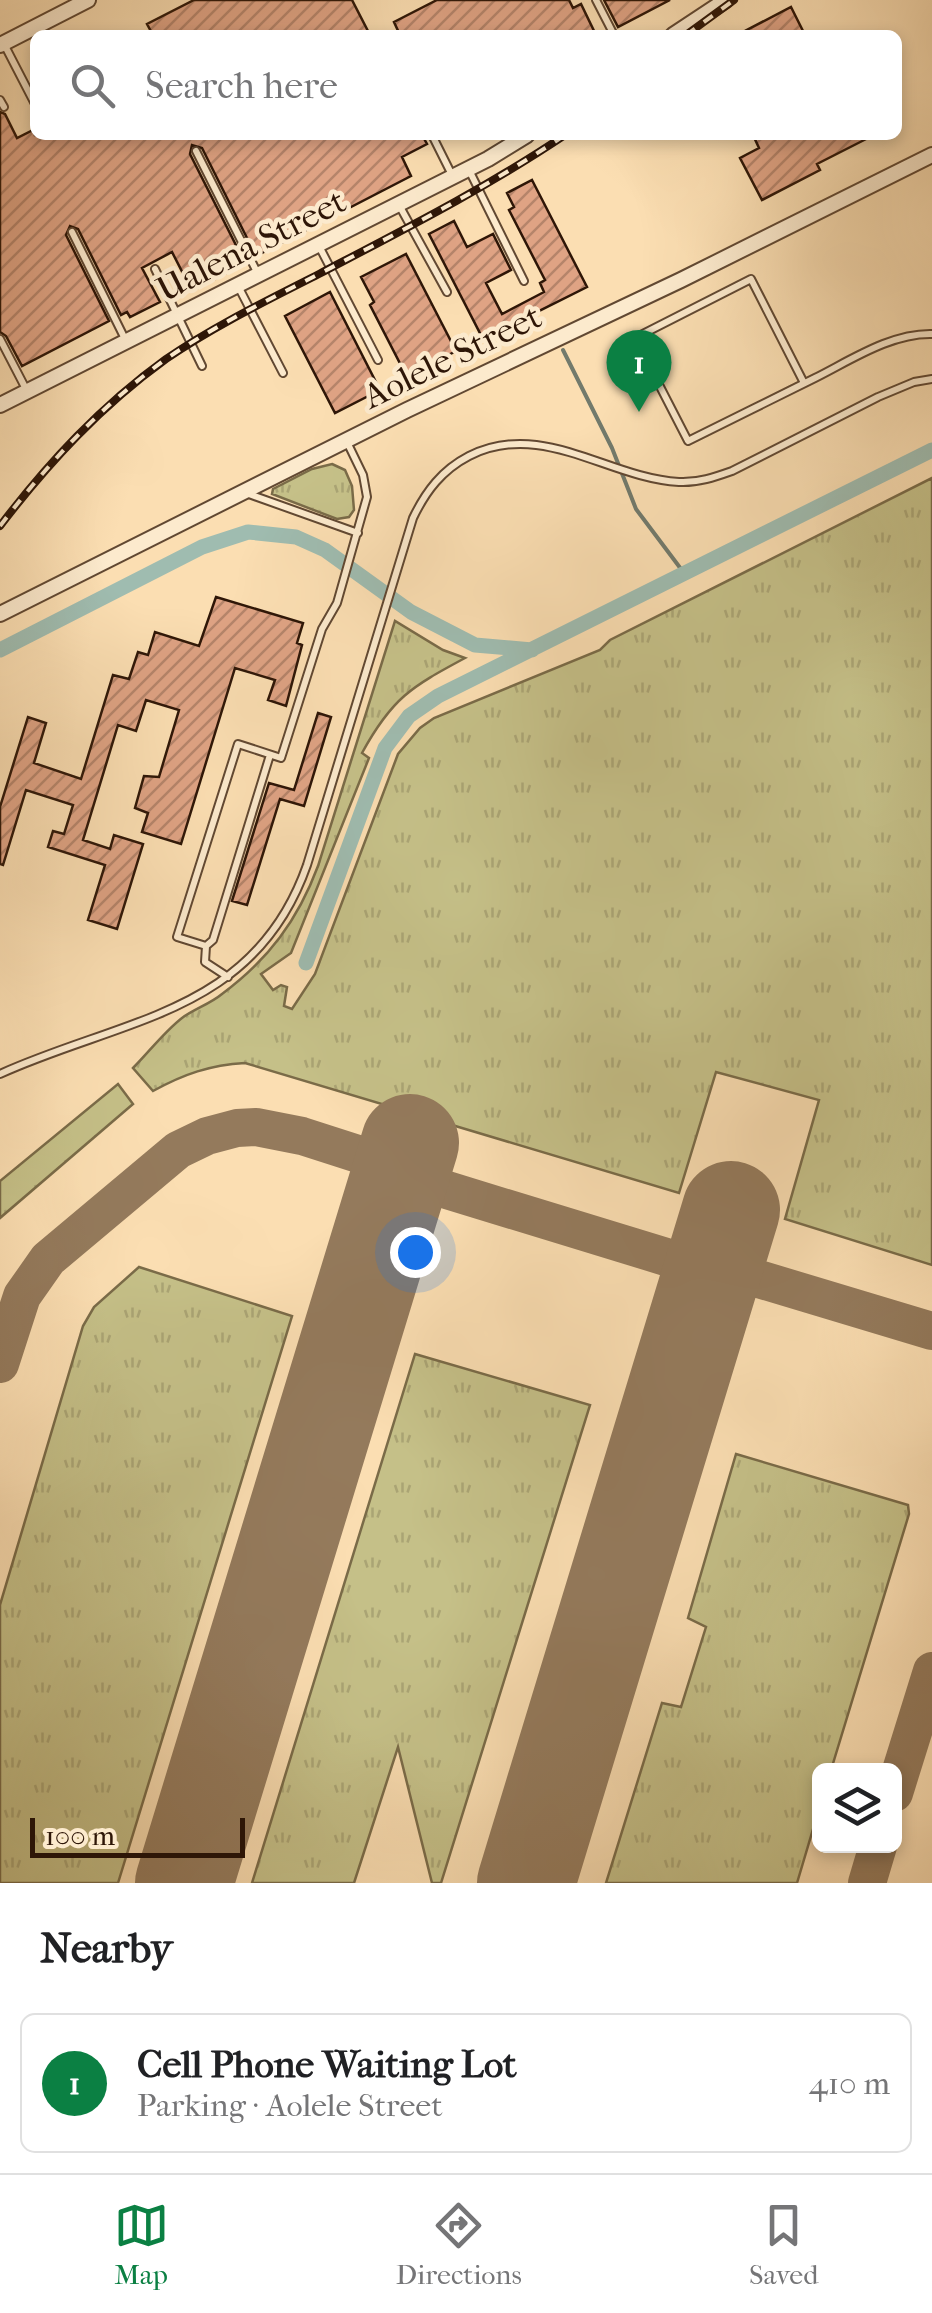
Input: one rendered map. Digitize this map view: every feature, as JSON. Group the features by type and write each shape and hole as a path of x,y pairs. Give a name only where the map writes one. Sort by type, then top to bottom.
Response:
{"street":[{"path":"2,44 88,0"},
{"path":"681,30 726,0"},
{"name":"Ualena Street","path":"0,405 468,169 515,140"},
{"name":"Aolele Street","path":"0,614 346,440 932,155"}],"lane":[{"path":"596,0 611,30"},
{"path":"2,44 30,95"},
{"path":"435,140 453,176"},
{"path":"196,151 259,276"},
{"path":"468,169 524,281"},
{"path":"399,204 447,292"},
{"path":"72,232 126,342"},
{"path":"318,245 378,360"},
{"path":"155,269 202,366"},
{"path":"804,383 751,279 635,338 688,441 880,346 932,334"},
{"path":"238,285 283,373"},
{"path":"0,339 28,392"},
{"path":"0,1074 188,1003 228,976 276,928 301,882 413,518 428,490 449,469 502,444 531,443 680,482 718,476 878,396 932,379"},
{"path":"206,946 177,937 238,744 281,758 358,533 367,486 346,440"},
{"path":"243,492 358,533"},
{"path":"228,976 205,962 206,946 213,940 270,754"}],"green space":[{"path":"332,464 345,470 352,486 354,510 349,517 337,519 272,494 273,489 312,469"},
{"path":"932,478 932,1265 785,1219 819,1100 716,1072 679,1193 245,1063 198,1071 153,1091 133,1068 175,1024 217,998 254,967 280,938 301,904 318,866 395,621 443,650 465,658 404,696 383,719 362,753 369,758 291,953 261,974 273,990 281,985 287,987 284,1006 292,1009 315,974 398,754 420,728 434,718 600,650 610,640"},
{"path":"118,1084 133,1104 0,1218 0,1181"},
{"path":"139,1267 292,1316 118,1883 0,1883 0,1605 83,1326 94,1307"},
{"path":"415,1354 590,1405 441,1883 432,1883 398,1747 354,1883 252,1883"},
{"path":"736,1454 908,1505 909,1514 833,1763 812,1763 812,1833 797,1883 606,1883 662,1703 681,1707 706,1627 688,1618"}],"building":[{"path":"194,0 352,0 367,30 150,30 147,24"},
{"path":"437,0 569,0 573,8 581,4 594,30 398,30 394,22"},
{"path":"604,0 670,0 618,27"},
{"path":"791,7 802,30 747,30"},
{"path":"0,112 5,114 17,138 30,132 30,140 425,140 427,144 402,157 411,176 256,256 202,148 192,145 190,154 245,263 192,291 172,252 142,268 160,302 130,317 127,312 121,315 78,229 70,226 66,235 109,321 22,366 0,332"},
{"path":"755,140 864,140 817,164 820,170 762,200 740,158 759,148"},
{"path":"532,180 587,287 483,339 429,234 454,221 467,247 493,234 511,270 486,283 502,314 544,292 540,283 545,280 509,210 514,207 507,193"},
{"path":"406,254 456,351 407,377 370,305 374,302 361,277"},
{"path":"330,292 380,390 335,413 285,316"},
{"path":"216,597 303,623 297,643 302,645 286,706 268,700 275,680 235,668 181,844 142,832 148,813 135,808 144,776 159,777 179,710 146,700 136,731 118,725 83,840 110,849 114,835 143,844 117,929 88,920 105,865 48,847 53,831 64,834 73,805 26,790 3,865 0,864 0,807 28,717 46,723 34,763 81,779 113,675 129,679 138,652 148,655 155,632 199,646"},
{"path":"318,713 331,717 304,806 280,799 247,905 232,901 269,783 294,790"}],"waterway":[{"path":"563,350 612,448 636,509 684,573"},
{"path":"306,963 385,748 409,716 438,696 932,450"},
{"path":"0,650 202,547 248,532 296,537 325,550 411,612 475,645 532,650"}],"taxiway":[{"path":"0,1364 22,1296 48,1259 178,1150 207,1136 256,1127 302,1136 447,1190 666,1257 762,1280 932,1331"},
{"path":"902,1767 932,1671"},
{"path":"867,1883 876,1853"}],"runway":[{"path":"184,1883 410,1143"},
{"path":"526,1883 731,1210"}],"railway":[{"path":"693,30 734,0"},
{"path":"0,526 77,436 166,359 241,314 475,191 557,140"}],"place":[{"name":"Cell Phone Waiting Lot","path":"639,412"}]}
